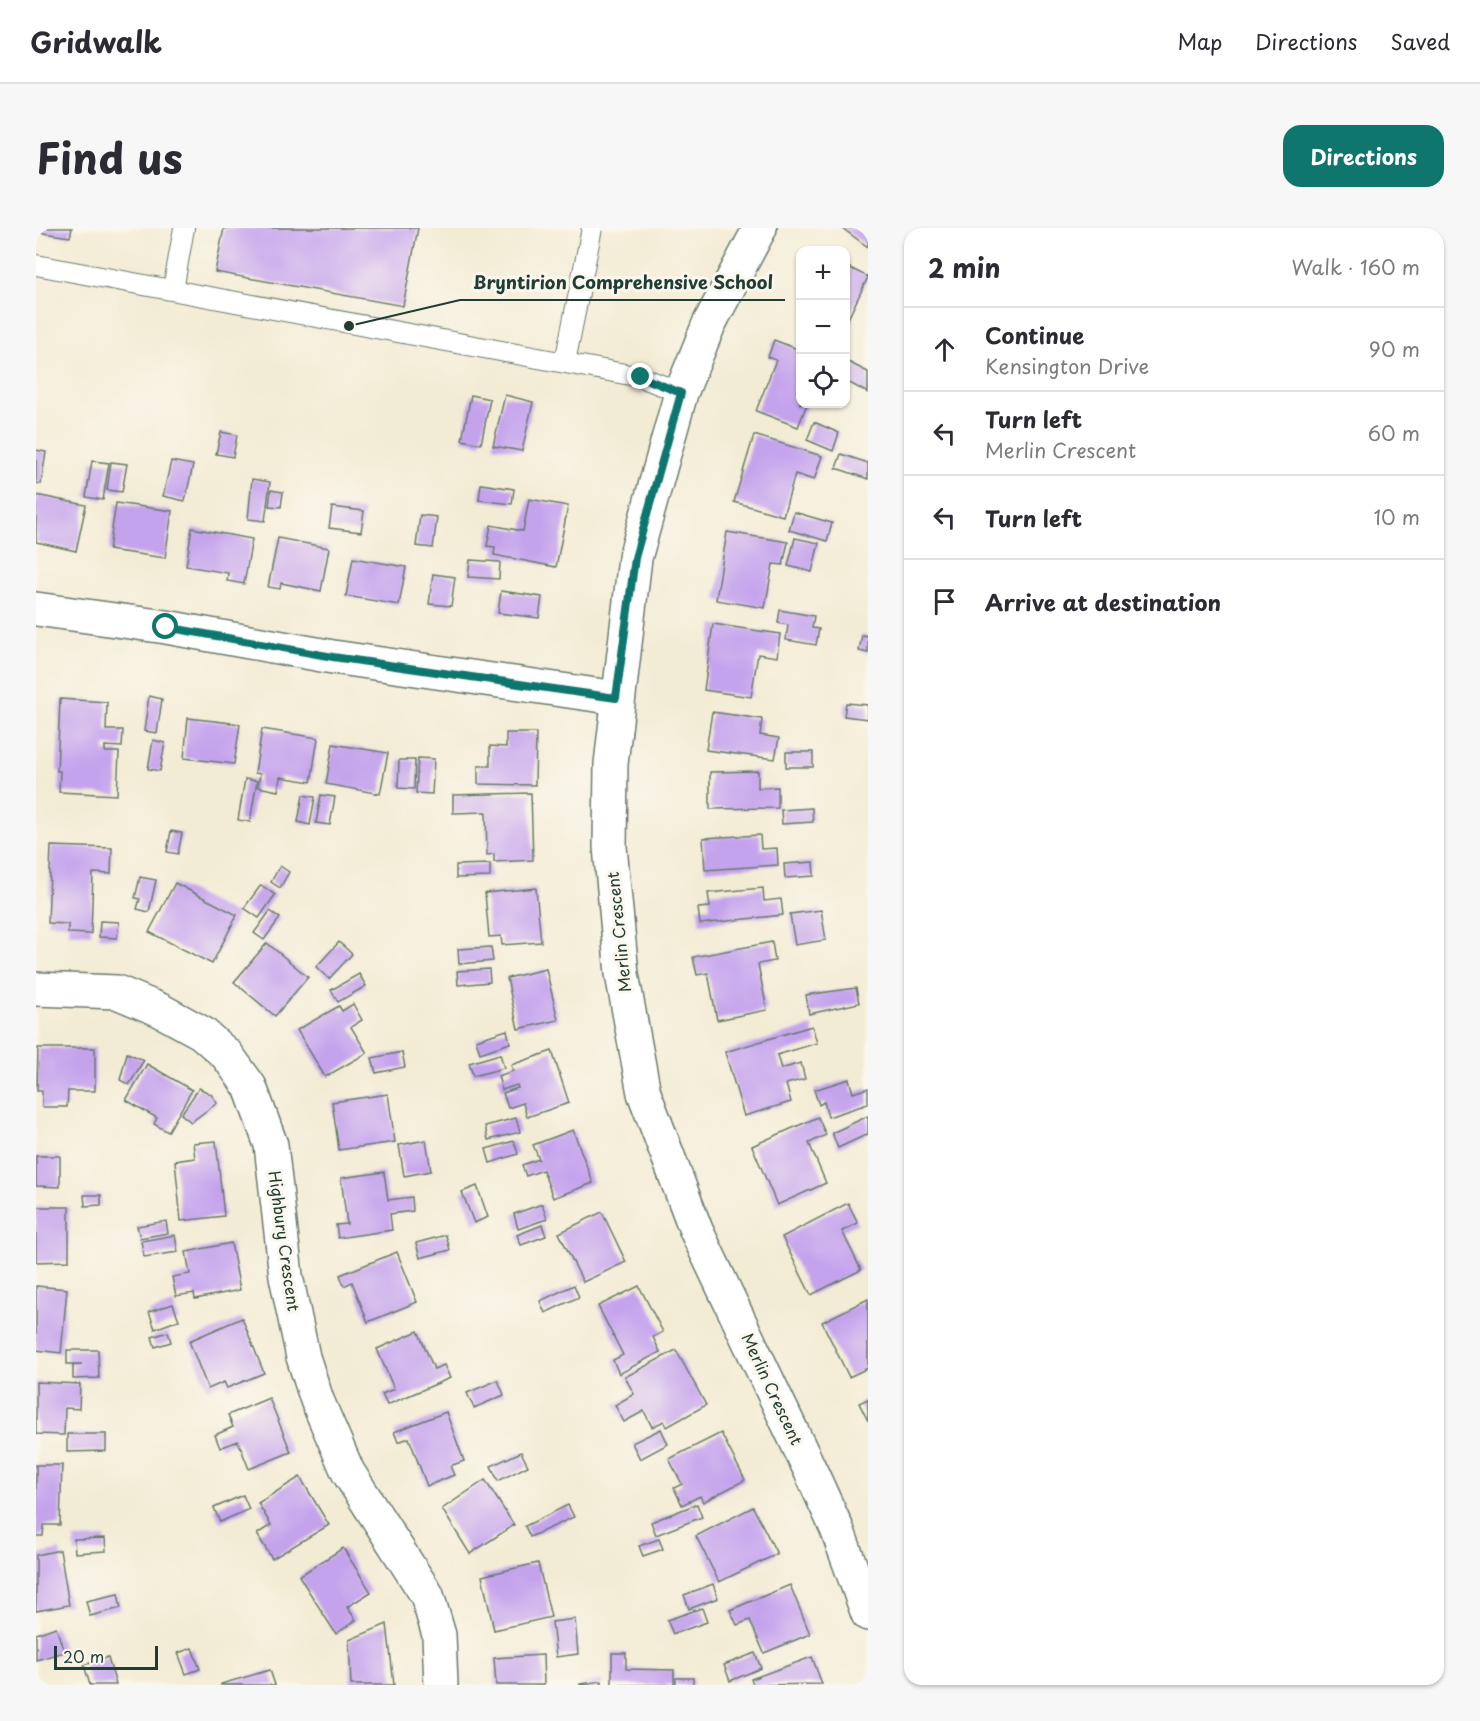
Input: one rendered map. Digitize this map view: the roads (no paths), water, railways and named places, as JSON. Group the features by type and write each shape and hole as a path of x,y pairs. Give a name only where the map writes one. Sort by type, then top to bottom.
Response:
{"street":[{"name":"Merlin Crescent","path":"760,228 709,324 681,393 635,558 616,698 611,764 610,847 622,974 644,1093 696,1230 837,1529 868,1614"},
{"path":"36,609 166,627 333,657 616,698"},
{"name":"Highbury Crescent","path":"36,989 117,992 160,1010 202,1033 226,1055 250,1087 271,1145 286,1275 303,1357 316,1400 348,1472 427,1595 439,1635 441,1685"}],"lane":[{"path":"173,290 184,228"},
{"path":"565,362 592,228"},
{"path":"36,265 641,377 681,393"}],"place":[{"name":"Bryntirion Comprehensive School","path":"349,326"}]}
